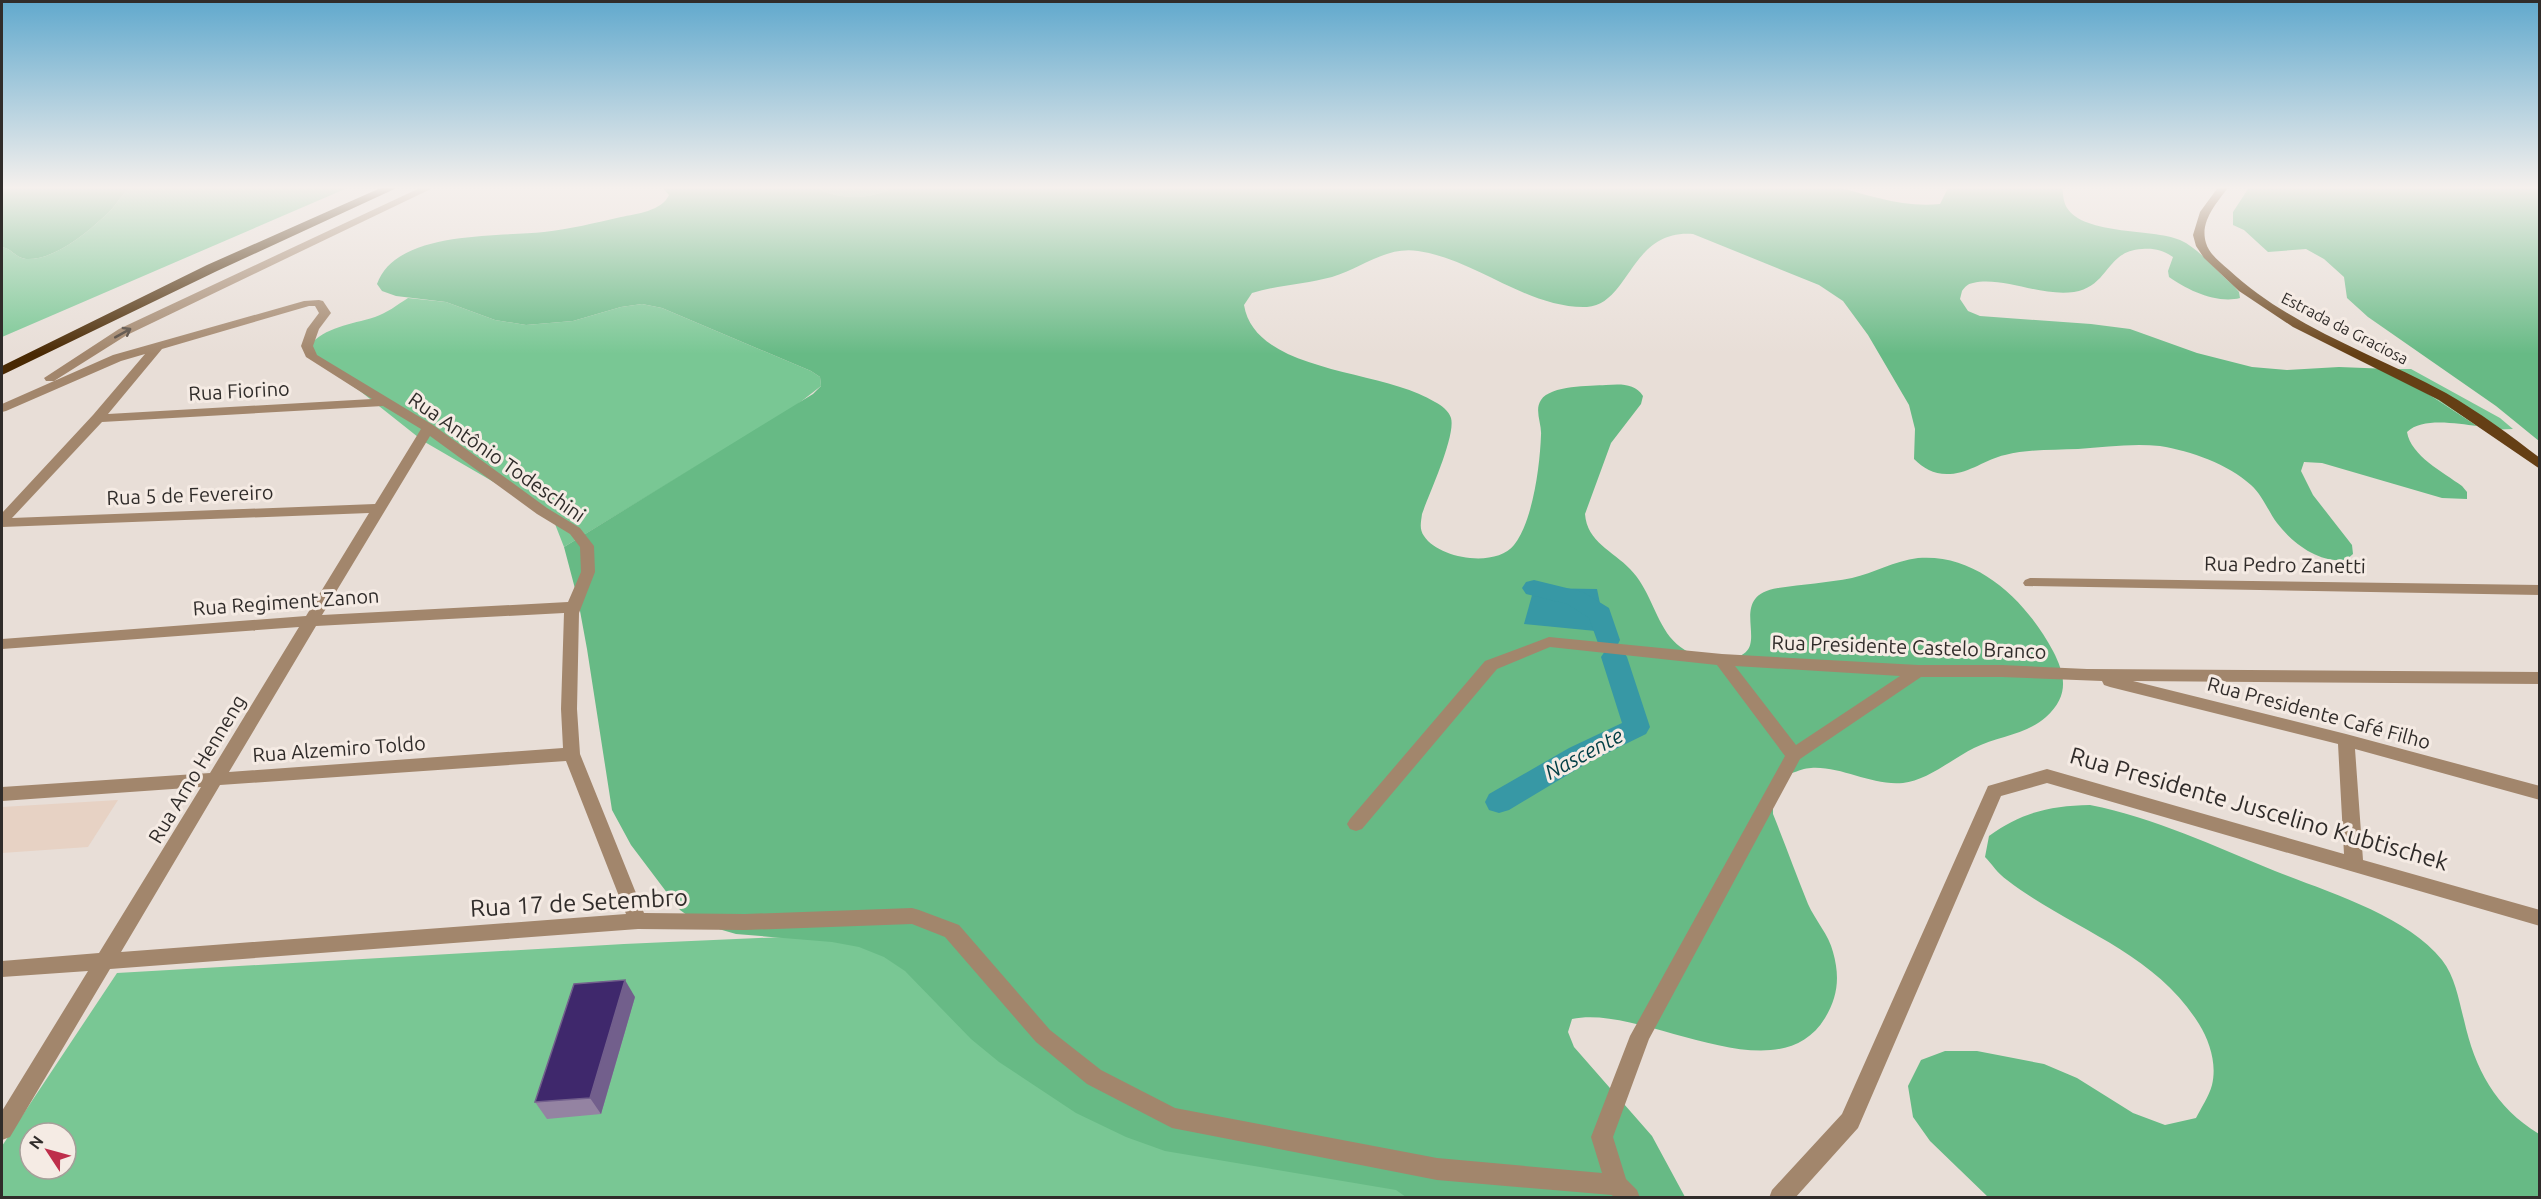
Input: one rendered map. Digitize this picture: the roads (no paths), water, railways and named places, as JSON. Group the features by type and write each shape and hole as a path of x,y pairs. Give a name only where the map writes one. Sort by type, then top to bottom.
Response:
{"highway":[{"path":"2,358 248,242"},
{"path":"2,371 202,272 269,242"}],"main road":[{"name":"Estrada da Graciosa","path":"2200,242 2226,274 2278,313 2461,408 2508,439 2540,465"}],"street":[{"path":"2,408 123,332 314,242"},
{"name":"Rua Antônio Todeschini","path":"2,408 117,358 308,303 319,303 325,313 313,329 307,346 312,357 382,402 428,428 542,511 575,531 588,546 588,572 571,613 569,710 572,754 638,921"},
{"path":"2,522 98,418 158,346"},
{"path":"98,349 108,356 117,358"},
{"name":"Rua Fiorino","path":"98,418 382,402"},
{"name":"Rua Arno Henneng","path":"2,1130 428,428"},
{"name":"Rua 5 de Fevereiro","path":"2,522 380,508"},
{"name":"Rua Pedro Zanetti","path":"2030,583 2540,590"},
{"name":"Rua Regiment Zanon","path":"2,644 312,621 574,607"},
{"name":"Rua Presidente Castelo Branco","path":"1356,824 1491,664 1549,642 1722,660 1918,671 2002,671 2087,675 2540,678"},
{"path":"1722,660 1794,755"},
{"path":"1623,1191 1602,1137 1641,1036 1794,755 1918,671"},
{"name":"Rua Presidente Café Filho","path":"2087,675 2346,740 2540,793"},
{"path":"2346,740 2354,864"},
{"name":"Rua Alzemiro Toldo","path":"2,794 572,754"},
{"name":"Rua Presidente Juscelino Kubtischek","path":"1780,1197 1850,1121 1994,791 2047,776 2540,918"},
{"name":"Rua 17 de Setembro","path":"2,969 638,921 745,922 912,916 952,931 1043,1036 1094,1077 1172,1118 1437,1169 1623,1191"}],"water":[{"path":"1534,588 1597,589 1606,632 1524,624"}],"waterway":[{"name":"Nascente","path":"1534,588 1575,598 1600,614 1608,640"},
{"name":"Nascente","path":"1499,802 1579,755 1637,727 1614,657"}]}
